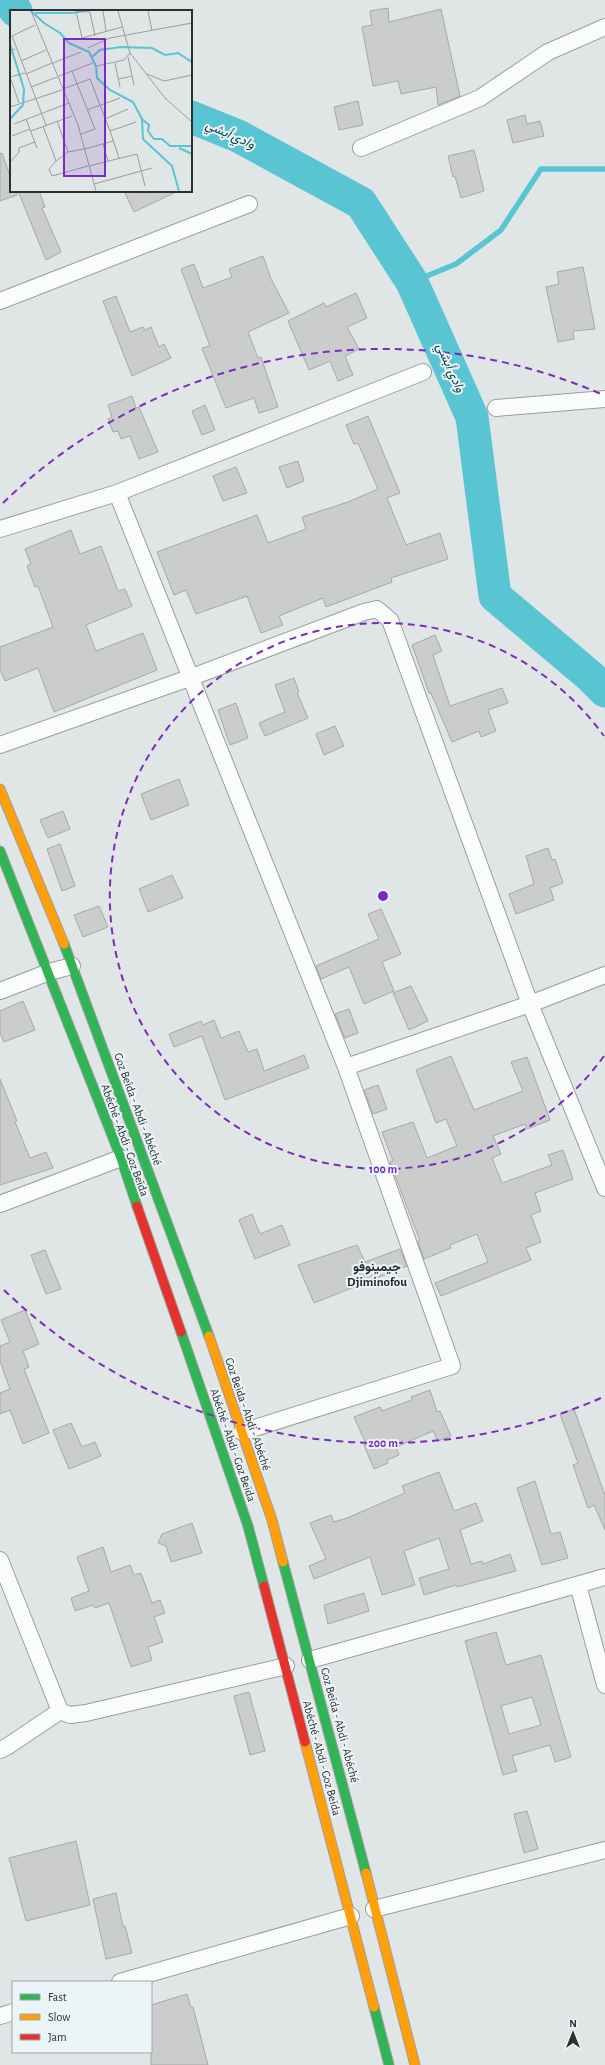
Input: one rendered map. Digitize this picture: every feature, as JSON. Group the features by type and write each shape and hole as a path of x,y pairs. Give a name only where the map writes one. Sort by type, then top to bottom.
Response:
{"main road":[{"name":"Goz Beïda - Abdi - Abéché","path":"0,789 51,910 72,966 186,1307 242,1432 272,1520 374,1908 375,1962 415,2065"},
{"name":"Abéché - Abdi - Goz Beïda","path":"0,851 49,972 121,1158 157,1264 186,1307 286,1666 351,1916 375,1962 390,2065"}],"street":[{"path":"361,148 480,98 548,52 605,27"},
{"path":"0,301 249,204"},
{"path":"0,530 117,493 423,372"},
{"path":"496,408 605,399"},
{"path":"117,493 346,1067 452,1366 242,1432"},
{"path":"0,746 192,678 364,612 377,609 385,614 390,620 530,1004 605,1188"},
{"path":"0,991 49,972 72,966"},
{"path":"346,1067 530,1004 605,975"},
{"path":"0,1204 121,1158"},
{"path":"0,1560 60,1711 70,1715 86,1713 286,1666"},
{"path":"310,1660 605,1577"},
{"path":"578,1584 605,1685"},
{"path":"0,1750 60,1711"},
{"path":"374,1908 605,1850"},
{"path":"124,1981 351,1916"},
{"path":"0,2016 12,2012"}],"building":[{"path":"388,8 389,22 441,9 460,96 438,105 436,87 401,94 398,81 373,86 362,27 372,25 370,11"},
{"path":"358,101 363,125 339,130 334,107"},
{"path":"525,115 527,124 540,121 544,136 513,143 507,120"},
{"path":"474,150 484,191 461,198 455,176 453,177 448,156"},
{"path":"2,153 10,176 10,192 16,192 17,195 0,201 0,154"},
{"path":"18,192 39,192 45,207 42,208 61,252 46,260"},
{"path":"124,192 176,192 134,212"},
{"path":"263,256 271,279 289,313 248,332 258,358 261,357 278,407 259,413 254,398 226,408 202,348 210,346 181,269 194,264 203,288 232,277 229,269"},
{"path":"583,267 595,329 573,331 574,339 558,342 546,287 559,284 557,272"},
{"path":"356,293 367,318 347,327 359,349 345,356 353,375 338,381 330,361 309,370 288,321 324,303 326,307"},
{"path":"116,296 130,332 143,327 145,330 151,327 159,347 164,344 171,358 132,376 103,301"},
{"path":"132,396 136,408 139,407 158,452 139,459 130,436 121,439 118,431 113,432 108,419 112,417 108,405"},
{"path":"205,405 215,430 202,435 192,411"},
{"path":"368,416 400,493 387,498 406,545 440,533 448,559 391,578 392,582 326,607 323,598 279,616 283,625 261,633 247,596 196,614 186,590 174,595 157,552 257,515 268,543 306,529 302,517 348,502 378,489 358,443 354,444 346,425"},
{"path":"298,461 304,481 287,488 279,467"},
{"path":"236,467 247,493 223,501 213,476"},
{"path":"71,530 80,554 101,546 118,591 125,589 132,606 86,625 96,651 143,633 157,670 54,712 38,668 5,681 0,670 0,647 53,627 38,586 35,587 27,566 31,564 25,549"},
{"path":"435,635 442,651 433,655 450,706 502,688 508,703 488,710 496,731 481,737 479,731 452,742 431,693 429,693 412,645"},
{"path":"294,678 299,692 297,693 308,718 265,736 259,723 285,712 275,685"},
{"path":"236,703 248,738 230,745 218,710"},
{"path":"335,726 344,746 324,755 316,734"},
{"path":"179,779 189,805 151,820 141,794"},
{"path":"63,811 70,829 48,838 40,820"},
{"path":"60,844 75,886 62,891 47,849"},
{"path":"548,848 552,860 555,859 563,883 550,888 554,900 516,914 509,894 534,884 526,856"},
{"path":"172,875 183,898 148,912 139,889"},
{"path":"99,906 108,927 83,937 74,915"},
{"path":"381,909 401,954 382,962 394,991 364,1004 349,967 321,979 316,966 379,939 368,914"},
{"path":"411,986 428,1021 409,1030 393,993"},
{"path":"23,1001 35,1030 4,1042 0,1033 0,1011"},
{"path":"349,1009 358,1033 345,1038 335,1014"},
{"path":"214,1020 221,1038 239,1031 248,1052 257,1049 264,1071 304,1055 309,1068 225,1100 202,1036 174,1047 169,1034 201,1021 203,1025"},
{"path":"451,1056 474,1110 523,1091 511,1062 527,1057 550,1120 527,1129 525,1124 493,1136 501,1154 492,1158 502,1183 552,1165 548,1155 563,1150 573,1179 535,1193 541,1211 531,1215 541,1242 526,1248 531,1260 441,1296 435,1283 488,1262 477,1234 450,1245 451,1248 424,1259 418,1242 420,1241 390,1162 393,1161 382,1132 413,1122 427,1158 457,1146 446,1119 436,1123 416,1070"},
{"path":"0,1079 17,1121 15,1122 30,1158 46,1152 53,1168 0,1185"},
{"path":"378,1085 387,1109 373,1114 364,1090"},
{"path":"252,1214 260,1234 282,1225 290,1245 255,1259 239,1220"},
{"path":"357,1245 365,1262 400,1249 407,1266 314,1303 298,1265"},
{"path":"45,1250 61,1289 46,1294 31,1255"},
{"path":"25,1310 39,1344 23,1351 29,1367 24,1369 49,1433 23,1444 10,1410 0,1414 0,1393 10,1389 0,1361 0,1346 10,1342 1,1320"},
{"path":"430,1390 437,1412 440,1411 451,1436 438,1441 433,1431 396,1447 399,1455 387,1460 388,1463 374,1469 364,1445 366,1444 354,1417 380,1407 382,1411 412,1400 411,1397"},
{"path":"574,1409 605,1495 605,1530 594,1505 588,1508 573,1465 578,1463 560,1414"},
{"path":"71,1423 82,1447 95,1442 101,1456 69,1469 53,1430"},
{"path":"439,1472 454,1511 476,1503 483,1521 460,1530 471,1564 482,1561 483,1564 510,1554 516,1571 457,1587 456,1585 424,1595 419,1578 449,1569 439,1538 404,1551 415,1585 382,1595 370,1557 314,1579 309,1566 326,1559 310,1523 331,1515 334,1522 347,1518 405,1493 402,1486"},
{"path":"535,1481 551,1534 560,1532 568,1558 542,1565 517,1488"},
{"path":"192,1523 202,1553 171,1562 166,1546 158,1543 162,1534"},
{"path":"103,1547 111,1572 130,1565 134,1575 141,1573 152,1603 160,1600 165,1613 154,1617 163,1642 148,1647 152,1660 131,1667 109,1603 95,1608 93,1605 75,1611 71,1598 89,1591 77,1557"},
{"path":"364,1593 369,1611 328,1624 324,1605"},
{"path":"496,1632 506,1665 541,1655 571,1757 555,1762 550,1745 512,1756 517,1771 503,1775 465,1641","holes":["532,1697 541,1725 509,1734 501,1706"]},
{"path":"249,1692 265,1751 250,1755 234,1696"},
{"path":"527,1811 538,1849 524,1853 514,1814"},
{"path":"76,1841 90,1905 26,1921 9,1858"},
{"path":"116,1893 123,1927 125,1926 132,1953 106,1959 93,1899"},
{"path":"187,1994 191,2008 193,2007 208,2065 151,2065 152,2005"}],"waterway":[{"name":"وادي أبشي","path":"7,0 15,10"},
{"name":"وادي أبشي","path":"192,117 238,136 361,203 412,282 472,417 495,596 590,676 605,691"},
{"path":"412,282 456,264 501,230 541,169 605,169"}],"traffic: fast":[{"path":"0,851 121,1158 137,1206"},
{"path":"64,944 209,1336"},
{"path":"181,1332 248,1526 264,1586"},
{"path":"283,1562 366,1873"},
{"path":"374,2007 389,2065"}],"traffic: slow":[{"path":"0,789 64,944"},
{"path":"209,1336 272,1520 283,1562"},
{"path":"305,1742 374,2007"},
{"path":"366,1873 415,2065"}],"traffic: jam":[{"path":"137,1206 181,1332"},
{"path":"264,1586 305,1742"}],"district":[{"name":"جيمينوفو Djiminofou","path":"377,1274"}]}
